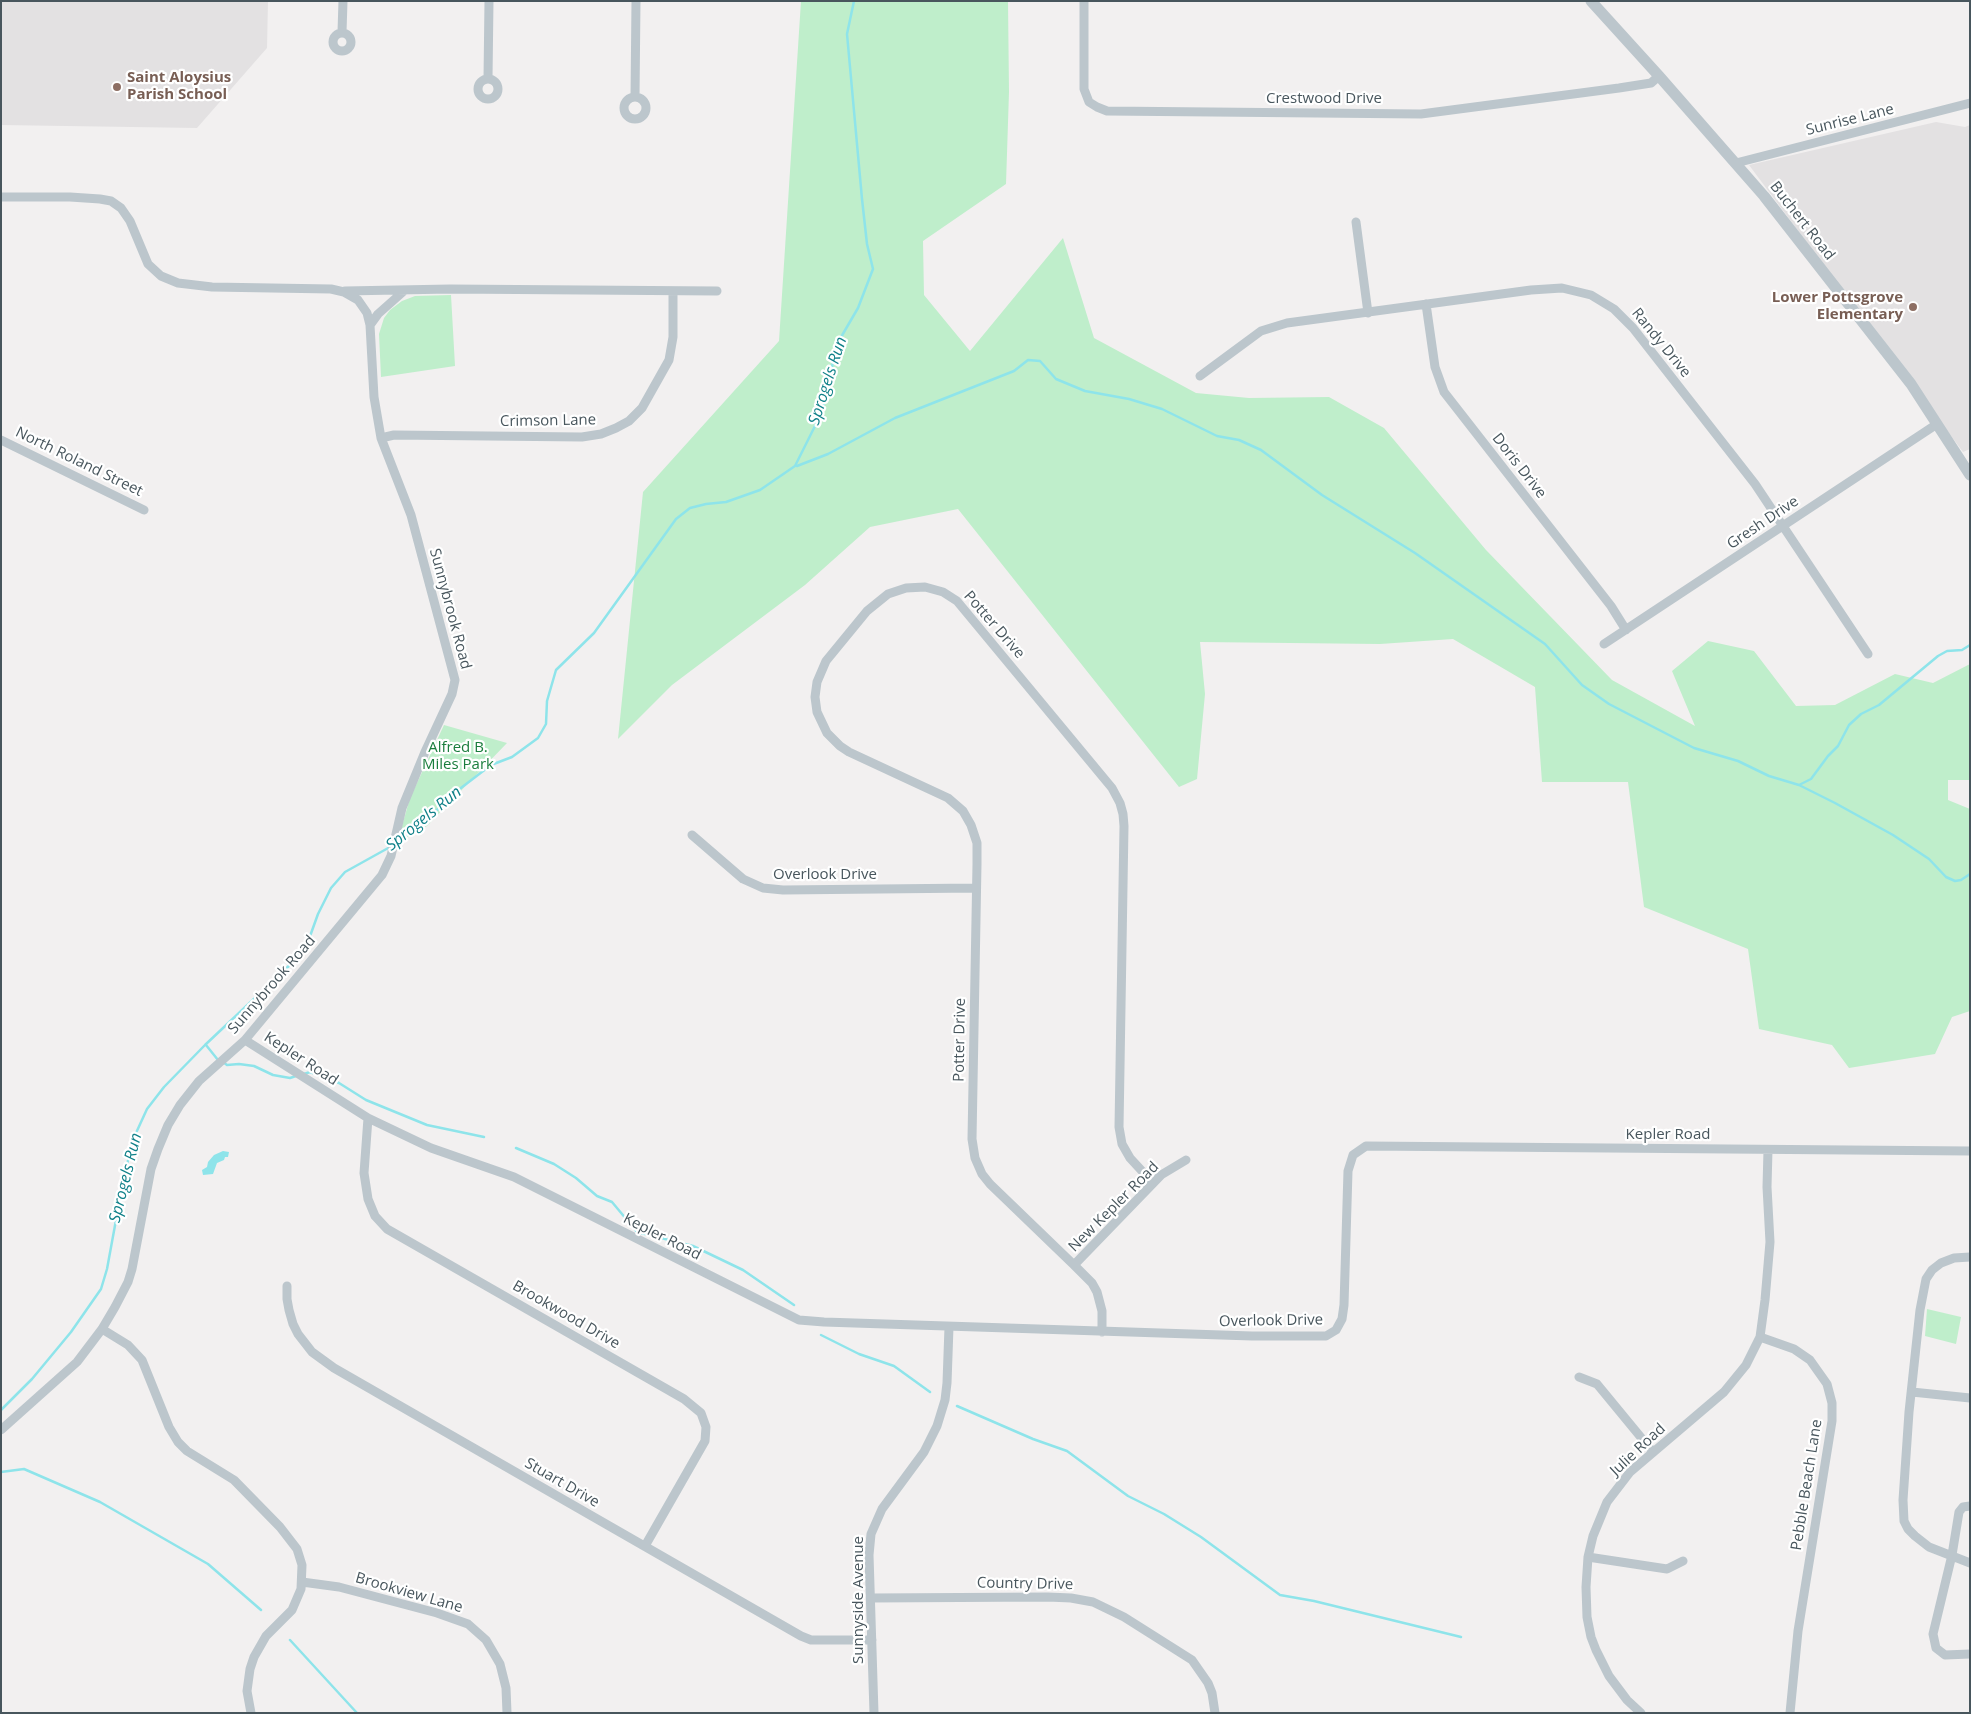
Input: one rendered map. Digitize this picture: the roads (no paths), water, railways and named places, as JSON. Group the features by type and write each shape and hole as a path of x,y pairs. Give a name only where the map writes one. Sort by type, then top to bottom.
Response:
{"street":[{"path":"342,1 342,32"},
{"path":"488,78 489,1"},
{"path":"635,97 636,1"},
{"name":"Crestwood Drive","path":"1084,1 1084,89 1089,102 1107,110 1420,114 1651,83 1659,76"},
{"name":"Buchert Road","path":"1591,1 1764,196 1902,371 1970,475"},
{"name":"Sunrise Lane","path":"1736,163 1970,103"},
{"path":"1,197 70,197 111,201 121,208 130,221 148,264 161,276 178,283 212,287 312,288 342,291 717,291"},
{"path":"1356,222 1368,313"},
{"name":"Randy Drive","path":"1200,376 1261,332 1273,326 1531,290 1562,288 1581,292 1602,301 1620,314 1633,328 1755,484 1868,654"},
{"path":"370,325 378,314 404,290"},
{"name":"Sunnybrook Road","path":"1,1430 77,1362 102,1329 128,1282 151,1169 162,1136 188,1094 245,1040 385,870 391,856 402,808 413,778 452,694 455,680 411,516 381,438 374,397 370,325 367,313 358,300 342,291"},
{"name":"Crimson Lane","path":"381,438 394,435 582,437 610,432 629,421 642,408 669,360 673,337 673,291"},
{"name":"Doris Drive","path":"1426,304 1435,367 1444,392 1611,606 1626,630"},
{"name":"Gresh Drive","path":"1604,644 1938,424"},
{"name":"North Roland Street","path":"1,440 144,510"},
{"name":"Potter Drive","path":"1074,1265 990,1184 982,1174 975,1158 972,1139 977,843 971,825 953,801 840,746 827,733 817,712 815,697 817,682 826,661 873,605 888,594 906,588 925,587 943,592 963,607 1112,788 1120,803 1124,826 1119,1127 1122,1144 1130,1158 1154,1183"},
{"name":"Overlook Drive","path":"692,835 743,879 763,888 783,890 976,888"},
{"name":"Kepler Road","path":"245,1040 368,1118 431,1148 514,1177 799,1320 1102,1332"},
{"name":"Brookwood Drive","path":"368,1118 364,1172 368,1198 376,1216 387,1229 684,1399 701,1413 706,1427 705,1441 645,1546"},
{"name":"Overlook Drive","path":"1102,1332 1290,1337 1324,1337 1332,1333 1340,1326 1344,1306 1348,1171 1353,1155 1366,1146"},
{"name":"Kepler Road","path":"1366,1146 1970,1151"},
{"path":"1760,1337 1770,1242 1767,1187 1768,1150"},
{"name":"New Kepler Road","path":"1102,1332 1102,1311 1098,1292 1074,1265 1154,1183 1170,1169 1186,1160"},
{"path":"1970,1257 1954,1258 1941,1263 1932,1270 1926,1279 1920,1310 1903,1500 1904,1521 1908,1528 1926,1544 1970,1563"},
{"name":"Stuart Drive","path":"288,1286 286,1299 293,1324 305,1344 318,1357 805,1638 811,1640 872,1640"},
{"name":"Sunnyside Avenue","path":"874,1713 869,1555 872,1528 890,1496 924,1452 937,1426 947,1383 949,1327"},
{"path":"102,1329 128,1346 142,1360 169,1427 178,1442 187,1451 234,1480 293,1541 302,1565 301,1589 292,1610 266,1636 254,1656 247,1691 251,1713"},
{"name":"Julie Road","path":"1641,1713 1618,1689 1596,1650 1586,1609 1588,1557 1598,1522 1608,1502 1630,1472 1724,1392 1737,1378 1752,1355 1760,1337"},
{"name":"Pebble Beach Lane","path":"1760,1337 1784,1344 1810,1360 1827,1384 1832,1403 1832,1421 1798,1631 1790,1713"},
{"path":"1578,1378 1597,1384 1653,1452"},
{"path":"1912,1392 1970,1398"},
{"path":"1970,1506 1964,1507 1959,1512 1952,1555 1932,1634 1936,1648 1946,1655 1970,1654"},
{"path":"1588,1557 1666,1569 1683,1561"},
{"name":"Brookview Lane","path":"302,1582 339,1587 437,1613 468,1624 486,1640 500,1664 506,1688 507,1713"},
{"name":"Country Drive","path":"871,1598 1048,1597 1071,1598 1093,1602 1124,1617 1192,1660 1208,1683 1212,1693 1215,1713"}],"water":[{"path":"223,1151 229,1152 228,1157 217,1163 213,1174 203,1175 202,1170 207,1167 208,1162 214,1155"}],"waterway":[{"name":"Sprogels Run","path":"397,842 422,824 457,791 491,765 512,757 538,738 546,724 547,701 556,670 594,633 676,519 690,508 726,502 760,490 795,466 822,412 837,344 858,308 873,269 867,244 862,199 847,34 854,1"},
{"path":"797,466 828,454 895,418 1014,371 1028,360 1040,361 1056,379 1085,391 1129,399 1162,409 1217,436 1239,440 1261,450 1322,495 1415,553 1545,644 1582,685 1609,704 1694,748 1738,761 1769,776 1799,785 1835,803 1893,835 1929,859 1946,877 1955,881 1961,880 1970,874"},
{"path":"1799,785 1811,779 1838,746 1849,725 1861,714 1879,705 1938,656 1947,651 1962,650 1970,645"},
{"name":"Sprogels Run","path":"1,1410 32,1379 71,1332 101,1289 107,1269 125,1171 136,1133 147,1109 164,1087 205,1045 292,963 309,939 318,914 331,888 345,872 390,847"},
{"path":"206,1045 218,1060"},
{"path":"223,1062 227,1065 254,1066 273,1075 290,1078 296,1076"},
{"path":"304,1074 310,1072 339,1083 366,1100 427,1125 484,1137"},
{"path":"516,1148 554,1164 576,1178 597,1196 612,1202 637,1232 693,1246 743,1270 794,1305"},
{"path":"821,1335 859,1354 894,1366 930,1392"},
{"path":"957,1406 1033,1439 1067,1451 1128,1496 1164,1514 1201,1537 1280,1595 1314,1601 1461,1637"},
{"path":"1,1472 24,1469 100,1502 208,1564 261,1610"},
{"path":"290,1640 357,1713"}],"place":[{"name":"Saint Aloysius Parish School","path":"117,87"},
{"name":"Lower Pottsgrove Elementary","path":"1913,307"}],"park label":[{"name":"Alfred B. Miles Park","path":"458,756"}]}
